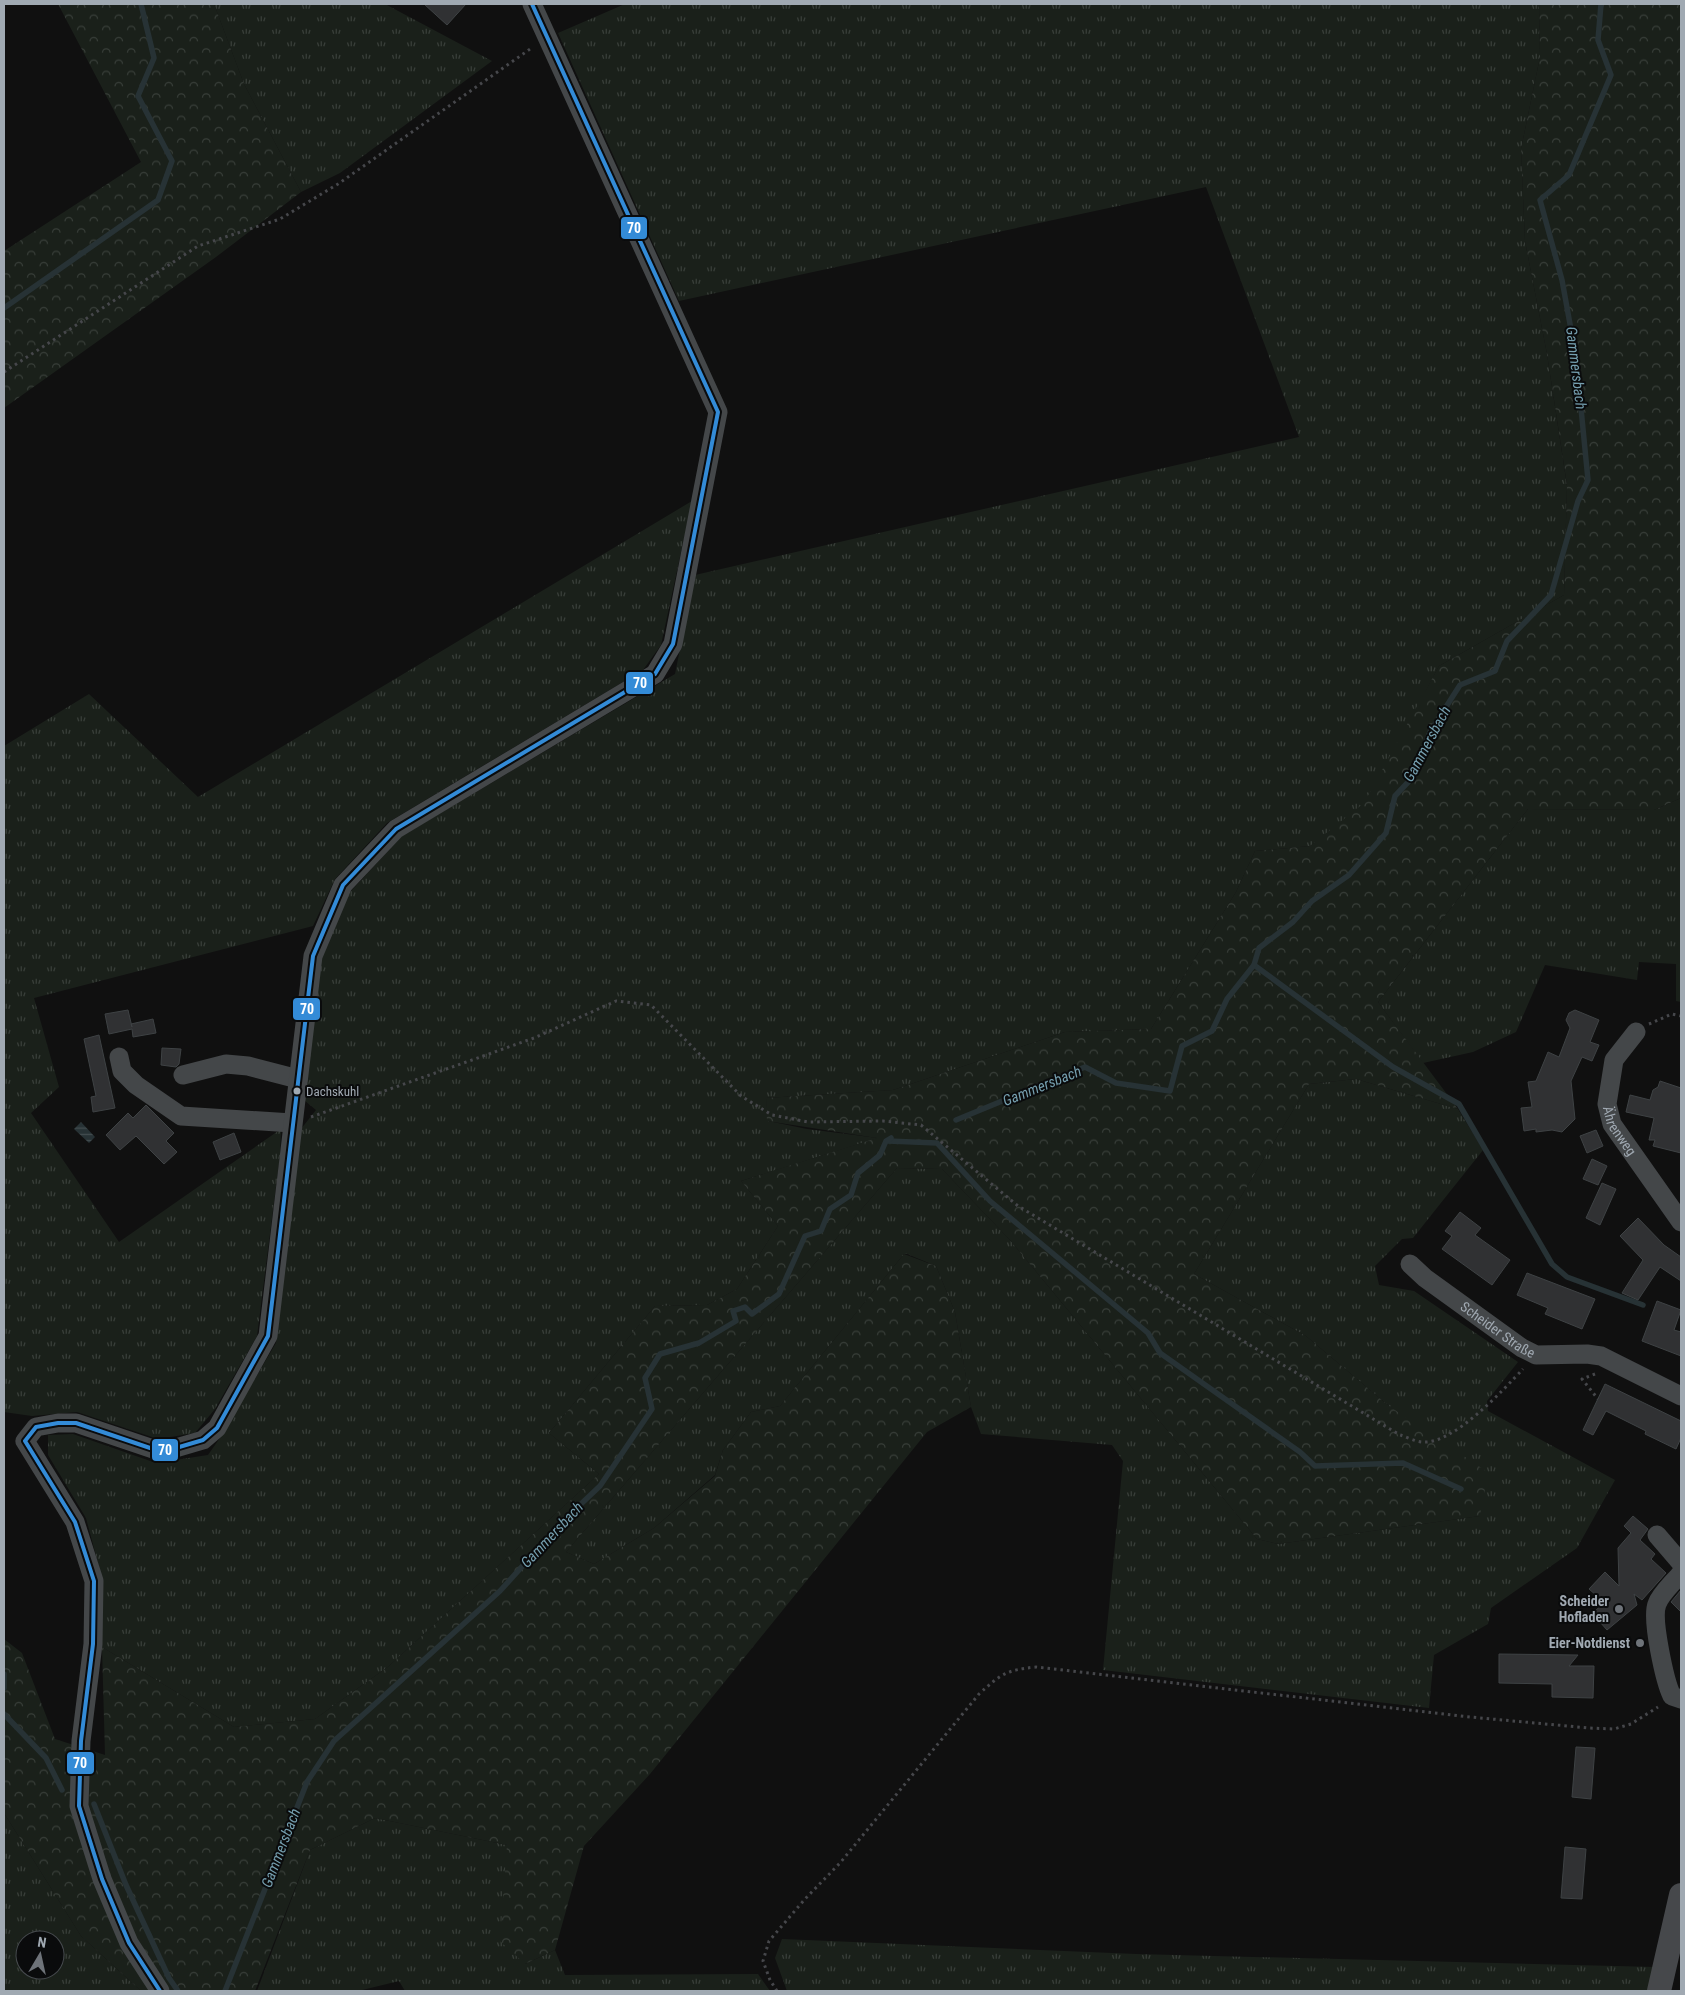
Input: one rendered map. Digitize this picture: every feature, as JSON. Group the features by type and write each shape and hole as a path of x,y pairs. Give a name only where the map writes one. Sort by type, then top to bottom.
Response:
{"main road":[{"path":"1659,1991 1681,1895"}],"street":[{"path":"160,1991 129,1943 102,1879 80,1806 81,1741 93,1644 94,1581 75,1522 25,1442 36,1427 58,1423 76,1423 156,1450 169,1450 203,1440 217,1428 268,1336 312,956 343,885 396,830 655,674 672,644 718,412 532,4"},
{"name":"Ährenweg","path":"1636,1032 1614,1060 1607,1104 1612,1124 1681,1222"},
{"path":"119,1057 122,1071 136,1085 181,1116 292,1123"},
{"path":"183,1075 226,1064 248,1066 298,1079"},
{"name":"Scheider Straße","path":"1410,1264 1433,1284 1522,1348 1536,1355 1587,1354 1601,1356 1681,1396"},
{"path":"1657,1535 1681,1564"},
{"path":"1677,1697 1666,1684 1655,1616 1657,1603 1681,1573"}],"path":[{"path":"4,372 198,246 280,219 338,184 547,37"},
{"path":"292,1123 534,1038 616,1001 651,1005 741,1096 772,1115 808,1122 883,1121 922,1125 1018,1206 1400,1435 1422,1442 1440,1439 1488,1406 1536,1355"},
{"path":"1636,1032 1656,1020 1672,1014 1681,1016"},
{"path":"1598,1399 1583,1381 1583,1378 1624,1367"},
{"path":"777,1991 770,1980 763,1961 769,1941 840,1862 979,1694 996,1678 1011,1670 1036,1667 1470,1717 1614,1730 1631,1724 1677,1697"}],"green space":[{"path":"58,4 214,4 244,84 301,192 216,257 4,408 4,251 141,162"},
{"path":"214,4 385,4 492,61 340,173 301,192 244,84"},
{"path":"625,4 1539,4 1540,57 1521,149 1525,241 1547,354 1567,486 1564,595 1439,666 1364,808 1310,846 1255,851 1236,892 1151,1029 1065,1032 893,1090 766,1098 768,1121 807,1129 878,1138 741,1181 778,1226 737,1289 707,1305 655,1306 549,1433 599,1474 389,1666 315,1719 234,1727 102,1647 102,1578 86,1518 48,1455 48,1435 73,1434 156,1463 208,1455 222,1435 276,1343 301,1129 316,1110 304,1100 321,958 350,892 402,836 675,674 695,575 1299,437 1206,187 679,301 558,33"},
{"path":"1539,4 1681,4 1681,798 1654,810 1528,809 1378,1002 1458,1109 1356,1079 1309,1084 1194,1274 1306,1336 1389,1406 1486,1471 1480,1516 1278,1544 1257,1539 1010,1240 942,1169 897,1168 566,1552 594,1564 654,1528 715,1476 723,1450 751,1412 780,1406 904,1254 936,1266 955,1312 971,1407 927,1432 650,1774 584,1846 555,1950 525,1964 500,1941 507,1845 375,1818 310,1850 255,1991 141,1991 81,1936 4,1813 4,1639 22,1653 55,1739 105,1755 102,1647 234,1727 315,1719 389,1666 599,1474 549,1433 655,1306 707,1305 737,1289 778,1226 741,1181 877,1138 767,1121 766,1098 893,1090 1065,1032 1151,1029 1236,892 1255,851 1310,846 1364,803 1439,666 1564,595 1567,485 1547,354 1525,241 1521,149 1540,57"},
{"path":"692,501 661,645 643,670 387,823 335,879 313,926 34,998 59,1087 31,1113 119,1242 281,1129 280,1155 257,1336 215,1409 195,1433 158,1439 77,1412 32,1416 4,1412 4,746 89,694 198,797"},
{"path":"1681,798 1681,1002 1676,1001 1676,964 1639,962 1637,980 1545,965 1516,1032 1473,1052 1423,1063 1378,1002 1528,809 1654,810"},
{"path":"1356,1079 1458,1109 1483,1150 1413,1238 1402,1239 1375,1266 1379,1285 1414,1291 1518,1362 1487,1401 1488,1411 1615,1480 1577,1548 1491,1608 1488,1624 1434,1655 1429,1708 1103,1670 1123,1461 1112,1445 981,1434 971,1407 955,1312 936,1266 907,1254 904,1254 780,1406 751,1412 723,1450 715,1475 654,1528 594,1564 566,1552 897,1168 942,1169 1010,1240 1257,1539 1278,1544 1480,1516 1389,1406 1306,1336 1194,1274 1309,1084"},
{"path":"4,1813 81,1936 141,1991 4,1991"},
{"path":"375,1818 507,1845 525,1964 555,1950 565,1975 758,1974 770,1991 405,1991 399,1981 358,1991 257,1991 310,1850"},
{"path":"782,1939 1136,1954 1655,1967 1650,1991 787,1991 775,1958"}],"shaded area":[{"path":"81,1122 95,1137 89,1143 74,1129"}],"building":[{"path":"424,4 466,4 447,25"},
{"path":"128,1010 131,1024 153,1019 156,1033 133,1037 132,1029 109,1034 105,1014"},
{"path":"1575,1010 1599,1020 1590,1042 1599,1045 1592,1061 1582,1057 1571,1081 1575,1119 1562,1132 1552,1130 1536,1132 1536,1129 1524,1131 1521,1108 1532,1107 1528,1082 1536,1081 1548,1052 1559,1057 1570,1028 1566,1020 1569,1013"},
{"path":"99,1035 115,1108 93,1112 91,1097 96,1096 84,1039"},
{"path":"162,1048 181,1049 179,1064 176,1067 161,1065"},
{"path":"1660,1081 1681,1088 1681,1153 1653,1146 1655,1140 1649,1140 1654,1118 1626,1112 1630,1095 1650,1100 1653,1090 1658,1087"},
{"path":"146,1105 174,1133 166,1141 177,1152 164,1164 136,1136 120,1150 106,1135 128,1113 133,1118"},
{"path":"1596,1130 1603,1146 1587,1153 1580,1136"},
{"path":"234,1133 241,1152 220,1160 213,1142"},
{"path":"1592,1159 1607,1166 1598,1185 1583,1179"},
{"path":"1602,1183 1616,1189 1600,1225 1586,1218"},
{"path":"1460,1212 1481,1228 1475,1235 1510,1260 1492,1285 1442,1249 1452,1236 1445,1231"},
{"path":"1638,1218 1664,1245 1681,1257 1681,1281 1660,1267 1638,1300 1622,1293 1643,1260 1620,1236"},
{"path":"1527,1273 1595,1299 1582,1329 1545,1314 1548,1308 1517,1295"},
{"path":"1657,1301 1681,1310 1674,1330 1681,1332 1681,1356 1642,1341"},
{"path":"1605,1384 1681,1421 1681,1438 1676,1449 1645,1434 1646,1431 1606,1411 1593,1435 1583,1430"},
{"path":"1633,1516 1648,1529 1640,1540 1655,1554 1651,1559 1666,1573 1642,1600 1634,1594 1637,1605 1607,1630 1592,1613 1605,1603 1589,1589 1605,1572 1619,1586 1618,1548 1631,1533 1624,1526"},
{"path":"1681,1590 1681,1612 1671,1602"},
{"path":"1499,1654 1578,1655 1569,1666 1594,1666 1593,1698 1552,1697 1552,1684 1499,1683"},
{"path":"1576,1747 1595,1748 1591,1799 1572,1797"},
{"path":"1565,1847 1586,1849 1582,1899 1561,1898"}],"waterway":[{"path":"4,308 158,200 172,161 138,96 154,58 141,4"},
{"name":"Gammersbach","path":"956,1120 1085,1067 1116,1083 1170,1091 1182,1046 1212,1031 1227,999 1254,965 1259,948 1293,922 1312,901 1349,875 1386,833 1395,796 1411,779 1430,732 1460,685 1495,671 1507,641 1551,595 1578,501 1588,480 1576,357 1562,280 1540,200 1569,175 1611,75 1598,40 1601,4"},
{"path":"1254,965 1393,1067 1459,1104 1552,1264 1567,1277 1643,1305"},
{"name":"Gammersbach","path":"225,1991 307,1782 334,1741 500,1591 564,1520 600,1486 652,1409 645,1378 660,1354 699,1343 736,1321 733,1311 745,1307 752,1314 779,1294 805,1236 821,1231 830,1209 851,1195 858,1173 880,1155 886,1141 891,1138"},
{"path":"888,1141 937,1143 990,1201 1148,1333 1160,1353 1300,1452 1315,1466 1403,1463 1461,1489"},
{"path":"4,1674 4,1688"},
{"path":"4,1714 46,1758 62,1790"},
{"path":"94,1804 126,1885 169,1978 178,1991"}],"transit line":[{"name":"70","path":"160,1991 129,1943 102,1879 79,1806 81,1741 93,1644 94,1581 75,1522 25,1441 36,1427 58,1423 76,1423 156,1450 169,1450 203,1440 217,1428 268,1336 313,956 343,885 396,829 655,674 673,644 718,412 532,4"}],"place":[{"name":"Dachskuhl","path":"297,1091"},
{"name":"Scheider Hofladen","path":"1619,1609"},
{"name":"Eier-Notdienst","path":"1640,1643"}]}
